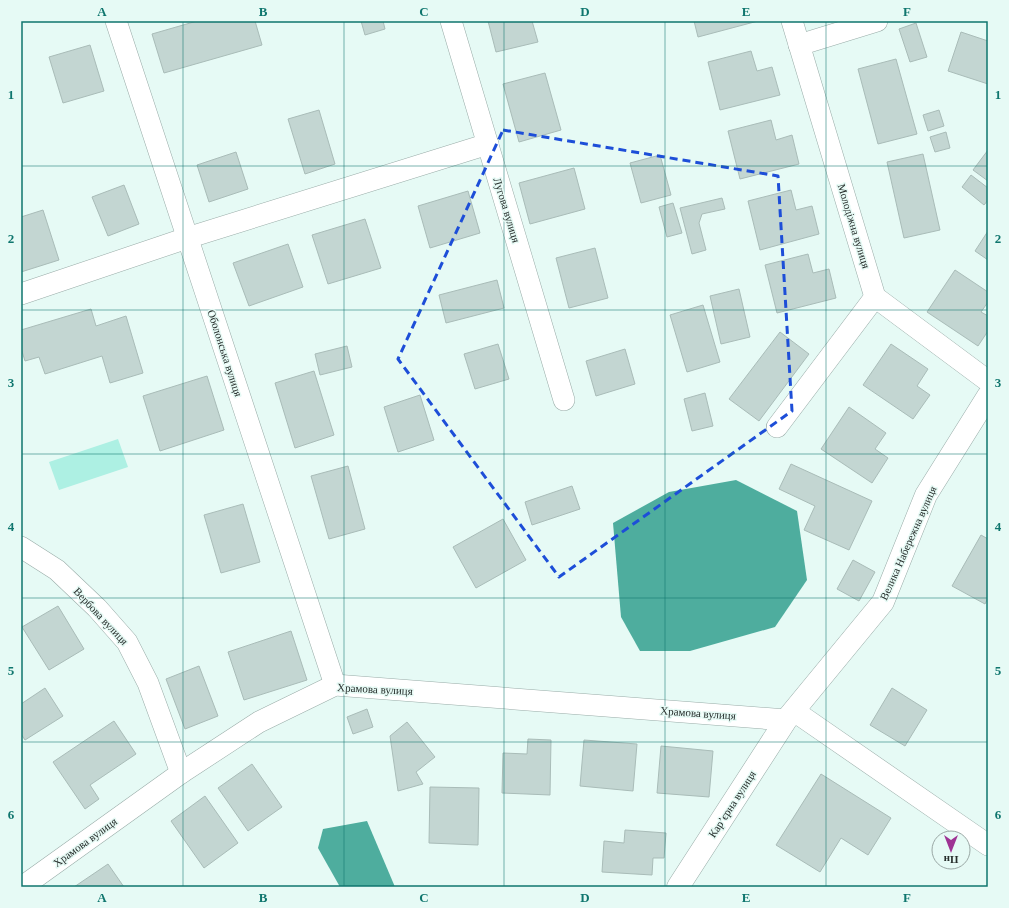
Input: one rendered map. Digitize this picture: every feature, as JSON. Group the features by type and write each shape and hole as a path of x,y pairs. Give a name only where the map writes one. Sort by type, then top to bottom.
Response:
{"street":[{"name":"Оболонська вулиця","path":"116,21 335,686"},
{"name":"Лугова вулиця","path":"450,21 564,400"},
{"name":"Молодіжна вулиця","path":"792,21 875,297"},
{"path":"799,45 877,21"},
{"path":"21,294 187,238 488,144"},
{"path":"777,427 875,297 988,381"},
{"name":"Велика Набережна вулиця","path":"790,716 883,602 926,495 988,396"},
{"name":"Вербова вулиця","path":"21,547 57,570 97,608 128,642 148,682 181,773"},
{"name":"Храмова вулиця","path":"22,887 181,773 259,722 335,686 790,716"},
{"path":"790,716 988,845"},
{"name":"Карʼєрна вулиця","path":"678,887 790,716"}],"highlighted area":[{"path":"503,130 778,176 792,411 559,577 398,359"}],"shaded area":[{"path":"118,439 128,467 59,490 49,462"},
{"path":"736,480 797,511 807,580 775,627 690,651 640,651 621,617 613,523 669,492"},
{"path":"367,821 395,887 340,887 318,848 323,829"}],"building":[{"path":"197,21 255,21 262,45 164,73 152,34"},
{"path":"361,21 383,21 385,29 365,35"},
{"path":"488,21 532,21 538,42 496,52"},
{"path":"694,21 758,21 698,37"},
{"path":"916,23 927,57 910,62 899,29"},
{"path":"961,32 988,41 988,84 948,71"},
{"path":"90,45 104,91 63,103 49,57"},
{"path":"751,51 757,71 772,67 780,95 720,110 708,62"},
{"path":"896,59 917,134 878,144 858,69"},
{"path":"545,73 561,130 519,142 503,84"},
{"path":"319,110 335,164 305,174 288,119"},
{"path":"939,110 944,126 928,131 923,115"},
{"path":"771,120 776,140 792,135 799,164 740,179 728,131"},
{"path":"946,132 950,148 935,152 930,137"},
{"path":"988,150 988,181 973,170"},
{"path":"236,152 248,189 209,202 197,165"},
{"path":"923,154 940,230 904,238 887,162"},
{"path":"660,155 671,195 641,203 630,163"},
{"path":"574,168 585,209 530,224 519,183"},
{"path":"971,175 988,188 988,200 984,205 962,187"},
{"path":"124,185 139,224 108,236 92,197"},
{"path":"791,190 796,210 812,206 819,234 760,250 748,201"},
{"path":"468,191 480,233 430,248 418,206"},
{"path":"722,198 725,209 702,214 699,223 706,250 692,254 680,208"},
{"path":"673,203 682,233 667,237 659,207"},
{"path":"43,210 59,260 21,272 21,217"},
{"path":"365,219 381,268 328,284 312,235"},
{"path":"988,231 988,260 975,251"},
{"path":"288,244 303,287 249,306 233,263"},
{"path":"595,248 608,298 569,308 556,258"},
{"path":"808,254 813,273 829,269 836,298 777,313 765,265"},
{"path":"955,270 988,292 988,302 981,312 988,316 988,331 978,346 927,312"},
{"path":"497,280 504,308 446,323 439,295"},
{"path":"739,289 750,337 721,344 710,296"},
{"path":"703,305 720,362 687,372 670,315"},
{"path":"91,309 96,326 126,316 143,373 110,383 102,356 45,374 39,357 25,361 21,348 21,330"},
{"path":"780,332 809,354 759,421 729,399"},
{"path":"498,344 509,379 475,389 464,354"},
{"path":"891,344 928,369 917,386 930,395 913,419 863,385"},
{"path":"347,346 352,367 320,375 315,354"},
{"path":"625,349 635,384 596,396 586,361"},
{"path":"314,371 334,435 295,448 275,383"},
{"path":"207,376 224,430 160,451 143,396"},
{"path":"705,393 713,426 692,431 684,399"},
{"path":"420,395 434,440 398,452 384,407"},
{"path":"849,407 886,433 875,449 888,458 872,483 821,449"},
{"path":"791,464 872,501 849,550 804,530 815,506 779,489"},
{"path":"348,466 365,529 329,539 311,476"},
{"path":"572,486 580,509 532,525 525,502"},
{"path":"243,504 260,562 221,573 204,515"},
{"path":"503,519 526,560 476,588 453,547"},
{"path":"981,535 988,539 988,598 985,604 952,586"},
{"path":"853,560 875,572 859,601 837,589"},
{"path":"58,606 84,649 49,670 22,627"},
{"path":"291,631 307,680 244,700 228,652"},
{"path":"199,666 218,716 185,729 166,679"},
{"path":"45,688 63,716 25,740 21,734 21,704"},
{"path":"892,688 927,710 905,746 870,725"},
{"path":"367,709 373,727 353,734 347,717"},
{"path":"114,721 136,754 90,785 99,799 85,809 53,762"},
{"path":"407,722 435,757 416,772 423,784 398,791 390,736"},
{"path":"528,739 551,740 550,795 502,793 503,753 527,754"},
{"path":"584,740 637,744 633,791 580,786"},
{"path":"661,746 713,751 709,797 657,793"},
{"path":"252,764 282,807 248,831 218,788"},
{"path":"821,774 891,818 868,855 841,838 820,872 776,845"},
{"path":"430,787 479,788 478,845 429,843"},
{"path":"205,796 238,843 204,868 171,821"},
{"path":"625,830 666,833 664,858 653,858 652,875 602,872 604,841 624,843"},
{"path":"108,864 124,887 74,887"}]}
